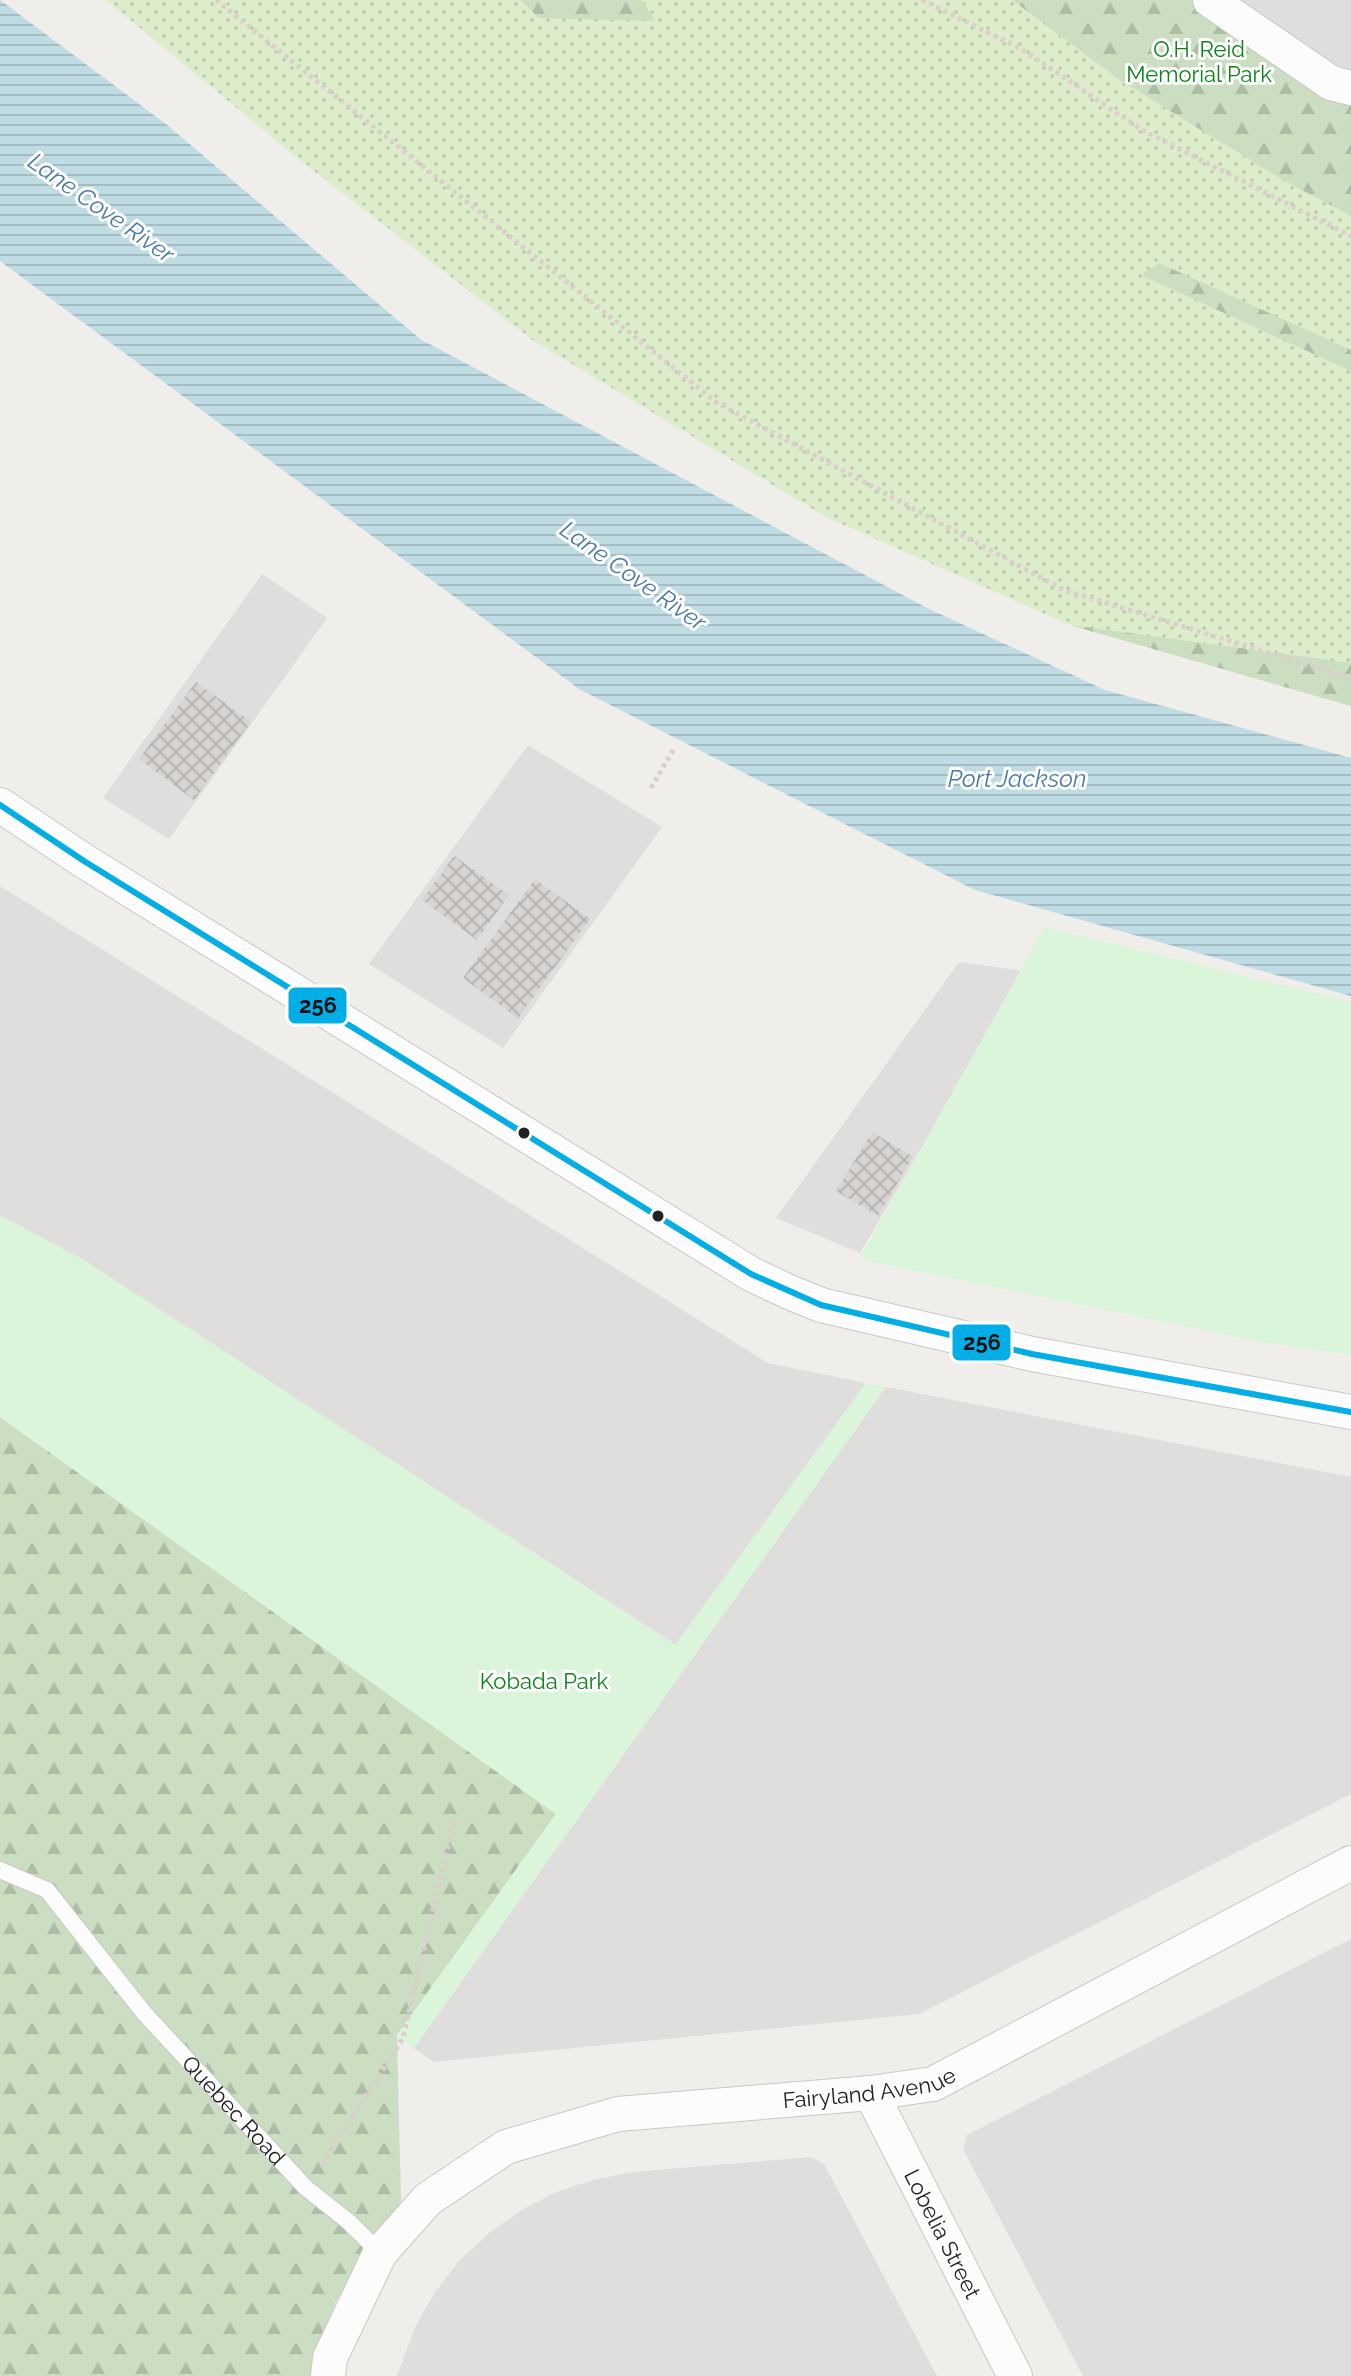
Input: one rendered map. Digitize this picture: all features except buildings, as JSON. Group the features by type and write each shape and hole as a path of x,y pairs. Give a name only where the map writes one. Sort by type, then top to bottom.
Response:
{"street":[{"path":"1210,0 1331,83 1351,88"},
{"path":"0,805 97,870 751,1274 789,1292 821,1305 1032,1354 1351,1412"},
{"name":"Fairyland Avenue","path":"380,2253 428,2199 506,2147 618,2114 871,2093 933,2084 1351,1863"},
{"name":"Lobelia Street","path":"871,2093 1015,2376"},
{"path":"328,2376 330,2358 380,2253"}],"lane":[{"name":"Quebec Road","path":"0,1870 47,1890 144,2013 306,2188 349,2222 380,2253"}],"path":[{"path":"216,0 716,402 1064,590 1351,678"},
{"path":"922,0 1023,50 1142,130 1351,236"},
{"path":"651,788 675,747"},
{"path":"306,2188 403,2038 454,1820"}],"shaded area":[{"path":"1210,0 1351,0 1351,88"},
{"path":"262,574 327,618 169,839 103,798"},
{"path":"528,745 662,827 503,1048 369,964"},
{"path":"0,886 768,1363 866,1383 676,1645 84,1261 0,1215"},
{"path":"959,962 1026,971 860,1253 776,1218"},
{"path":"886,1387 1351,1477 1351,1794 919,2014 433,2062 414,2048"},
{"path":"1351,1939 1351,2376 1083,2376 963,2149 967,2135"},
{"path":"811,2157 824,2164 937,2376 397,2376 415,2327 435,2292 459,2261 488,2234 520,2211 556,2192 633,2172"}],"green space":[{"path":"106,0 1012,0 1121,81 1281,179 1351,216 1351,706 1070,625 826,517 534,341 301,161"},
{"path":"520,0 642,0 655,21 539,18"},
{"name":"O.H. Reid Memorial Park","path":"1012,0 1210,0 1351,88 1351,216 1281,179 1121,81"},
{"path":"1159,263 1351,350 1351,371 1141,275"},
{"path":"1070,625 1351,663 1351,706"},
{"path":"1045,927 1351,1002 1351,1355 1261,1342 859,1259"},
{"name":"Kobada Park","path":"0,1215 84,1260 675,1645 866,1383 886,1387 414,2048 397,2035 556,1814 0,1417"},
{"path":"0,1417 556,1814 397,2035 401,2201 335,2303 319,2376 0,2376"}],"water":[{"name":"Port Jackson","path":"0,0 167,125 420,339 929,609 1105,690 1351,758 1351,996 975,890 579,689 0,261"}],"transit line":[{"name":"256","path":"0,805 84,861 751,1274 821,1305 1032,1354 1351,1412"}],"water label":[{"name":"Lane Cove River","path":"101,208"},
{"name":"Lane Cove River","path":"633,576"}]}
